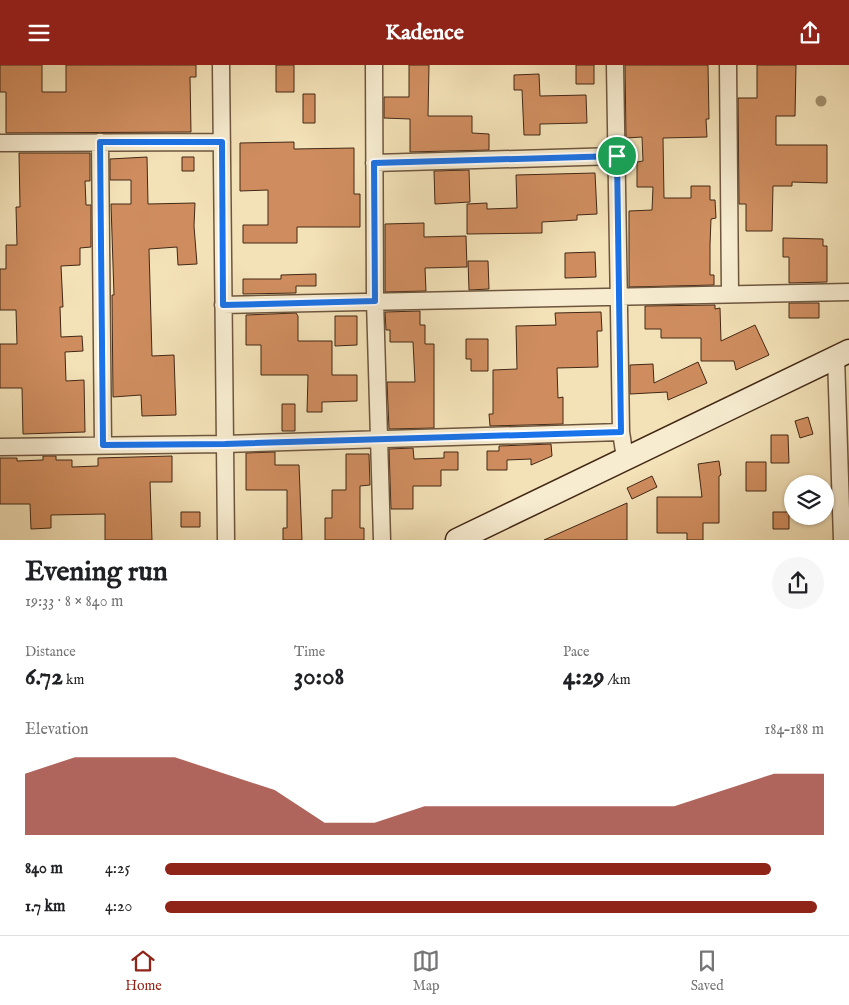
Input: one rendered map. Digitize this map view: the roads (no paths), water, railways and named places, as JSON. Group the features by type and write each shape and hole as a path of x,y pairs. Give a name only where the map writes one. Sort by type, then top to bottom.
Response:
{"main road":[{"path":"469,537 624,458 843,354"}],"street":[{"path":"221,65 226,540"},
{"path":"374,65 375,301 382,540"},
{"path":"615,65 621,432 624,458"},
{"path":"728,65 730,293"},
{"path":"100,142 103,445"},
{"path":"0,143 222,142"},
{"path":"374,163 617,156"},
{"path":"223,305 849,292"},
{"path":"842,540 845,515 843,354"},
{"path":"0,447 225,444 621,432"}]}
